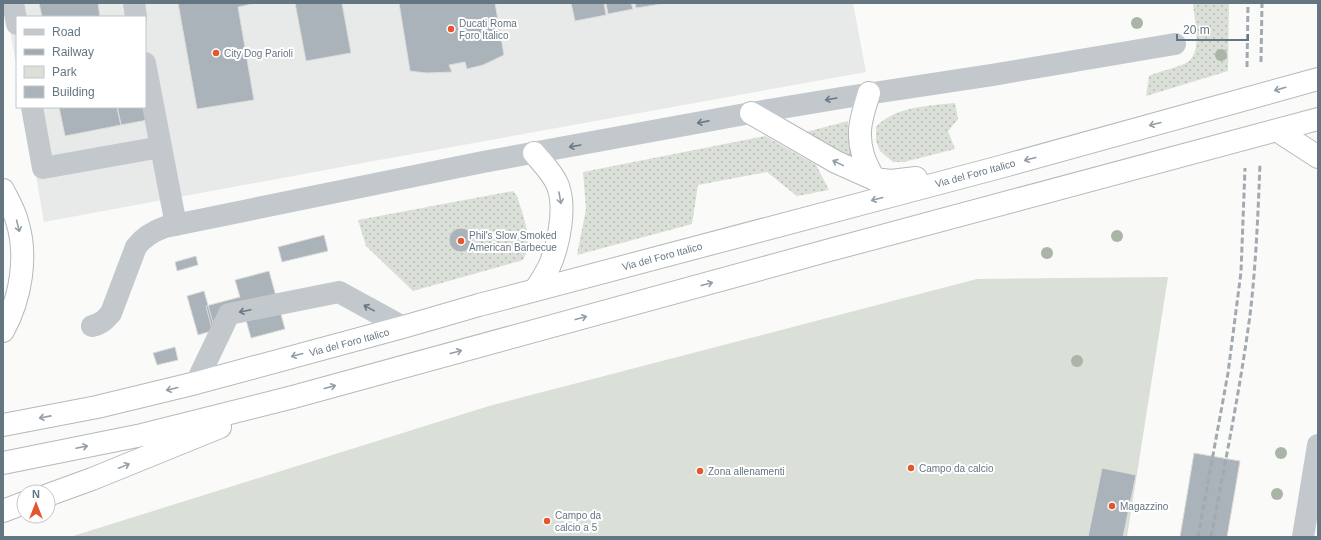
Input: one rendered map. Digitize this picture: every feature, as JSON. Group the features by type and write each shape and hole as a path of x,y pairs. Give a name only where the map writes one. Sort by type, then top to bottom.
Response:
{"highway":[{"name":"Via del Foro Italico","path":"3,425 97,407 196,383 535,290 1000,167 1318,79"},
{"path":"869,93 859,127 863,157 874,179"},
{"path":"751,113 836,162 874,179 891,181 917,178 964,166 1000,167"},
{"path":"3,463 142,435 293,397 833,249 1278,131 1318,119"},
{"path":"1278,131 1318,157"},
{"path":"534,153 555,180 562,205 559,234 552,259 535,290"},
{"path":"3,190 17,220 21,238 22,264 20,285 14,306 3,331"},
{"path":"56,492 92,479 293,397"},
{"path":"3,511 16,507"}],"street":[{"path":"13,3 16,19"},
{"path":"134,3 136,16"},
{"path":"92,326 100,324 110,313 133,254 142,240 158,229 483,162 751,113 869,93 999,74 1175,44"},
{"path":"146,68 176,225"},
{"path":"32,108 43,168 161,147"},
{"path":"196,383 229,314 339,292 403,327"},
{"path":"1303,537 1318,445"}],"shaded area":[{"path":"5,3 853,3 866,72 44,222 24,108 146,108 146,16 16,16 16,64"}],"green space":[{"path":"1193,3 1229,3 1228,71 1146,96 1149,76 1182,65 1190,60 1194,55 1196,49 1196,25"},
{"path":"955,103 958,119 948,131 955,149 904,162 893,162 880,151 876,141 876,127 884,120 913,108"},
{"path":"848,121 849,147 854,160 802,133"},
{"path":"765,136 816,165 829,190 797,196 767,172 698,185 692,224 577,255 586,209 583,172"},
{"path":"513,191 517,196 528,236 528,244 523,260 413,291 366,246 358,220"},
{"path":"1168,277 1127,537 70,537 489,406 977,279"}],"building":[{"path":"39,3 98,3 100,16 42,16"},
{"name":"City Dog Parioli","path":"178,3 252,3 238,7 254,100 197,109"},
{"path":"295,3 342,3 351,53 306,61"},
{"name":"Ducati Roma Foro Italico","path":"399,3 495,3 504,55 483,65 467,69 465,62 449,65 452,72 426,73 410,71"},
{"path":"571,3 604,3 606,15 575,21"},
{"path":"606,3 631,3 633,9 608,14"},
{"path":"635,3 661,3 661,4 636,8"},
{"path":"59,108 117,108 121,125 65,136"},
{"path":"117,108 146,108 153,119 121,125"},
{"name":"Phil's Slow Smoked American Barbecue","path":"461,228 469,232 473,240 469,248 461,252 453,248 449,240 453,232"},
{"path":"324,235 328,251 282,262 278,247"},
{"path":"196,256 198,265 177,271 175,262"},
{"path":"269,271 285,329 251,338 246,320 212,329 206,306 240,297 235,280"},
{"path":"204,291 215,330 198,335 187,296"},
{"path":"175,347 178,360 157,365 153,353"},
{"path":"1194,453 1240,461 1227,537 1180,537"},
{"name":"Magazzino","path":"1102,468 1136,475 1123,537 1088,537"}],"railway":[{"path":"1247,67 1248,3"},
{"path":"1261,62 1262,3"},
{"path":"1211,537 1237,399 1250,315 1258,221 1260,164"},
{"path":"1198,537 1228,373 1241,272 1245,168"}],"place":[{"name":"Ducati Roma Foro Italico","path":"451,29"},
{"name":"City Dog Parioli","path":"216,53"},
{"name":"Phil's Slow Smoked American Barbecue","path":"461,241"},
{"name":"Campo da calcio","path":"911,468"},
{"name":"Zona allenamenti","path":"700,471"},
{"name":"Magazzino","path":"1112,506"},
{"name":"Campo da calcio a 5","path":"547,521"}]}
